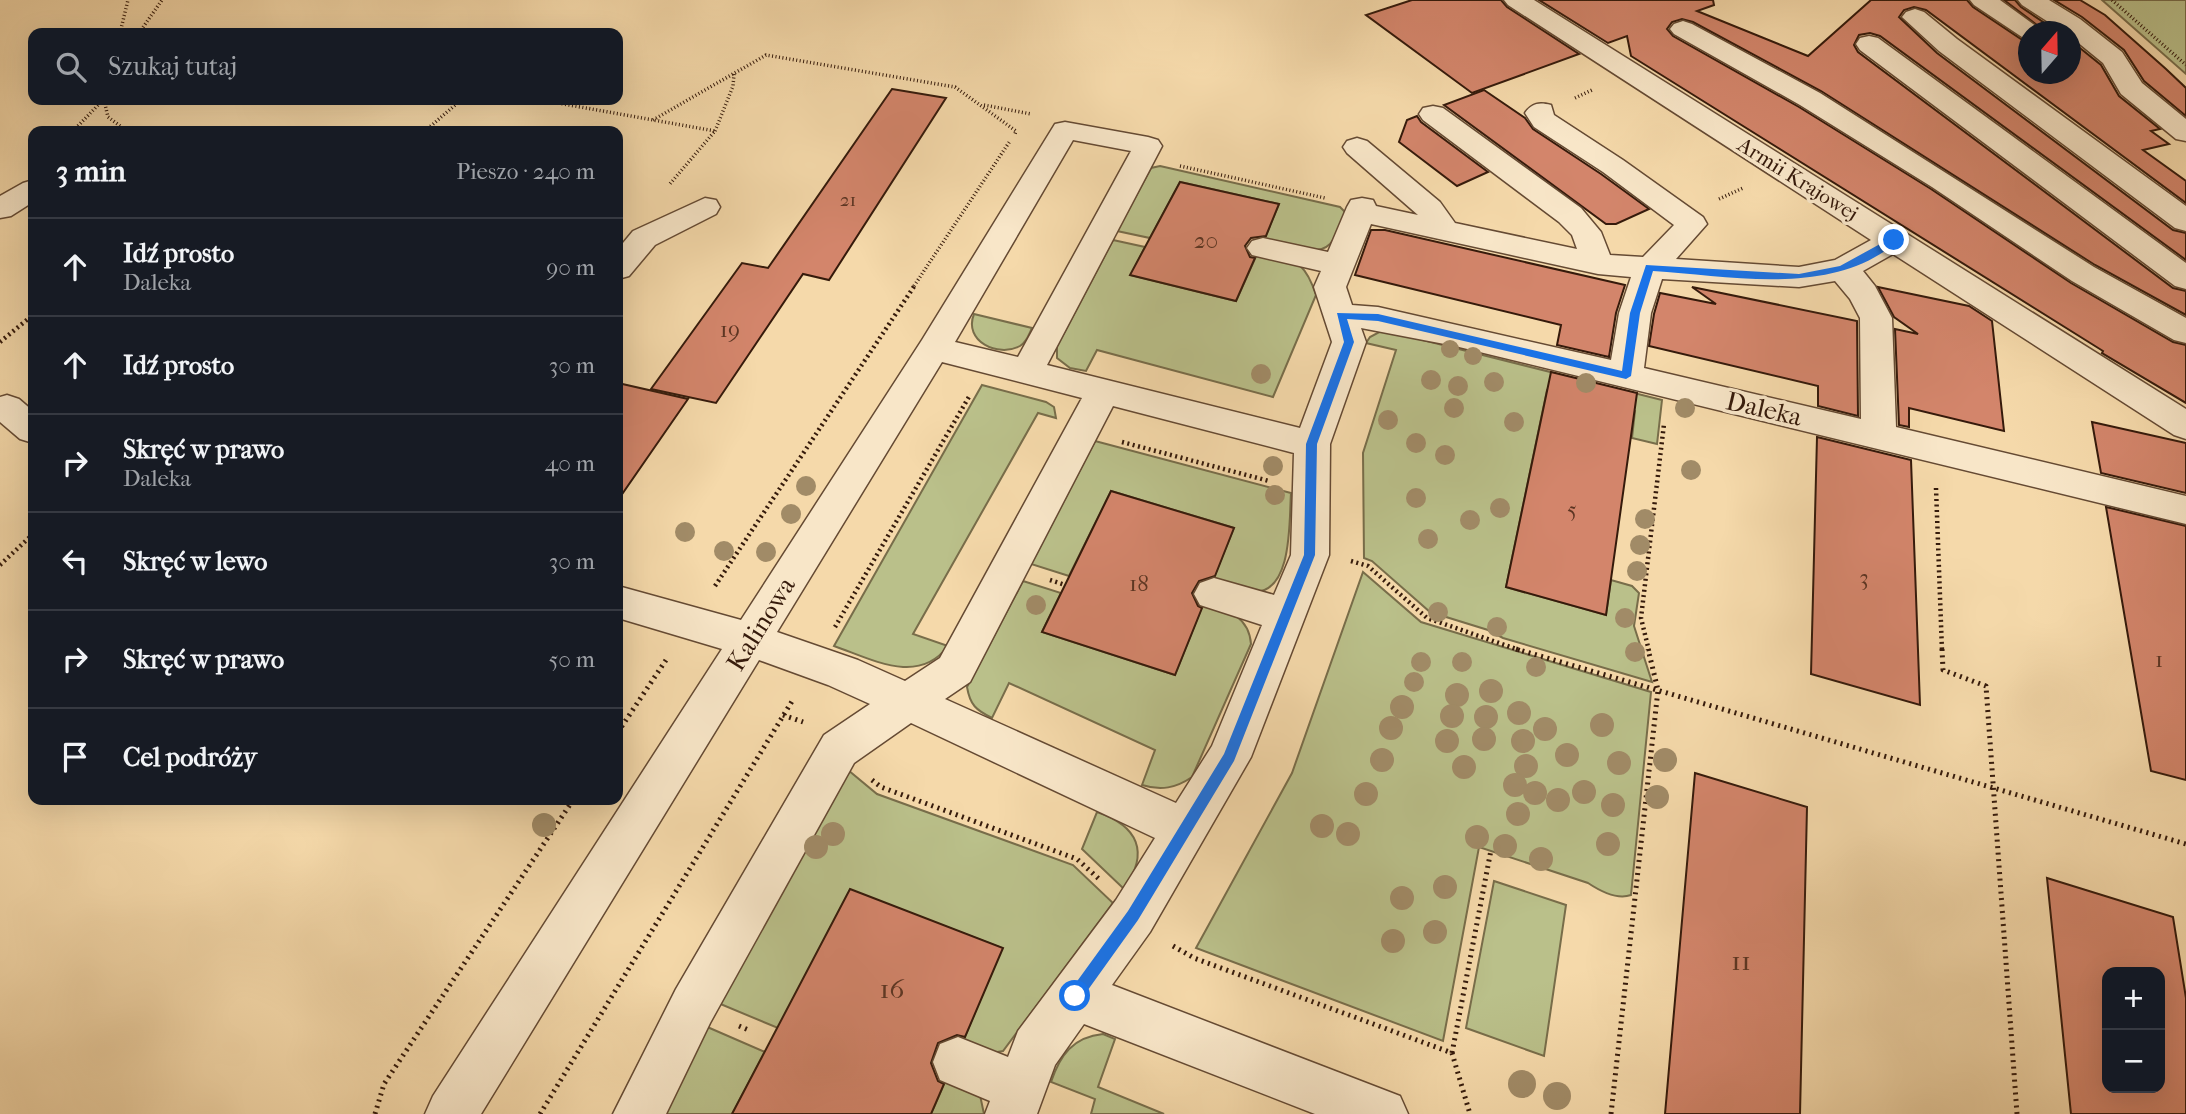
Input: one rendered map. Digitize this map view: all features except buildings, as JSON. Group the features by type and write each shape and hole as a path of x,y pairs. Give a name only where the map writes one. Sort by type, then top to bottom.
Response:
{"street":[{"name":"Armii Krajowej","path":"1517,0 2186,426"},
{"path":"1983,0 2018,23"},
{"path":"2031,0 2071,24 2113,58 2131,89"},
{"path":"1915,17 1948,45 2186,221"},
{"path":"1683,29 1810,99 1942,181 2083,274 2186,332"},
{"path":"1869,44 2186,279"},
{"path":"2082,65 2131,89 2186,133"},
{"path":"1541,111 1539,113 1544,121 1613,166 1692,224 1650,268 1635,313 1626,376"},
{"path":"1433,114 1570,215 1586,232 1598,264"},
{"path":"1027,371 1148,146 1065,130"},
{"name":"Kalinowa","path":"451,1114 934,348 1065,130"},
{"path":"1357,147 1429,209 1444,230"},
{"path":"0,209 28,192"},
{"path":"623,263 644,238 705,207"},
{"path":"958,1062 1016,1101 1036,1049 1133,916 1229,757 1310,555 1311,444 1349,342 1330,286 1361,209 1598,264 1799,277 1843,269 1894,240"},
{"path":"1264,248 1339,265"},
{"path":"1843,269 1864,294 1876,318 1879,436"},
{"name":"Daleka","path":"1340,316 1378,317 2186,510"},
{"path":"934,348 1311,444"},
{"path":"639,1114 693,1006 839,749 955,670 1103,391"},
{"path":"1214,594 1285,615"},
{"path":"623,603 751,640 815,662 910,701 1186,830"},
{"path":"1075,996 1382,1114"}],"path":[{"path":"121,28 128,0"},
{"path":"142,28 162,0"},
{"path":"2112,0 2186,65"},
{"path":"623,724 1016,131 956,87 766,55 653,120"},
{"path":"1541,111 1588,94 1598,84 1608,58"},
{"path":"662,192 715,131 733,86 734,74"},
{"path":"980,104 1048,117 1065,130"},
{"path":"78,126 98,105"},
{"path":"104,105 108,117 120,126"},
{"path":"431,126 455,105"},
{"path":"569,105 715,131"},
{"path":"1142,158 1361,209"},
{"path":"1692,224 1716,201 1781,169"},
{"path":"0,342 28,319"},
{"path":"540,1114 815,662 972,391"},
{"path":"1612,1114 1658,690 1641,618 1666,411"},
{"path":"1082,432 1310,492"},
{"path":"1936,480 1943,670 1986,686 2017,1114"},
{"path":"0,565 28,539"},
{"path":"1310,555 1329,555 1368,566 1427,618 1489,641 2186,844"},
{"path":"375,1114 384,1084 570,805"},
{"path":"1452,1053 1491,850"}],"green space":[{"path":"2102,0 2186,0 2186,74"},
{"path":"1160,166 1340,207 1345,212 1330,244 1316,250 1298,250 1263,242 1279,204 1180,182 1150,238 1117,231 1151,168"},
{"path":"1113,240 1145,247 1131,275 1236,301 1258,252 1289,260 1301,267 1307,273 1316,295 1273,397 1097,350 1086,371 1070,368 1057,358 1057,346"},
{"path":"974,314 1032,328 1020,346 1002,350 993,348 985,345 973,332"},
{"path":"1383,330 1662,400 1657,444 1632,438 1635,411 1547,390 1506,587 1606,615 1611,580 1632,586 1639,593 1634,626 1652,682 1503,638 1488,630 1430,612 1372,561 1364,558 1363,453 1396,350 1366,343 1370,337"},
{"path":"982,385 1046,402 1054,407 1056,418 1038,413 913,634 948,646 936,658 923,665 909,667 879,662 834,646"},
{"path":"1095,441 1291,493 1289,536 1283,567 1276,580 1267,589 1255,592 1212,582 1234,528 1111,491 1069,576 1031,564"},
{"path":"1363,572 1421,622 1651,692 1631,895 1609,894 1588,883 1479,847 1443,1041 1196,948 1292,773"},
{"path":"1023,581 1061,593 1042,632 1175,675 1204,602 1228,611 1241,621 1246,627 1251,644 1192,777 1168,787 1142,785 1155,750 1009,683 992,718 975,706 967,687"},
{"path":"848,770 877,794 1073,865 1113,903 1003,1051 992,1053 961,1046 1002,948 850,890 778,1028 718,1003"},
{"path":"1097,812 1122,825 1136,842 1137,863 1124,889 1082,849"},
{"path":"1494,881 1566,905 1544,1056 1466,1028"},
{"path":"705,1026 765,1052 732,1114 658,1114"},
{"path":"1103,1034 1115,1039 1098,1087 1164,1114 1091,1114 1095,1099 1051,1082 1069,1049 1083,1039"},
{"path":"948,1075 980,1095 984,1114 931,1114"}],"route":[{"path":"1075,996 1133,916 1229,757 1310,555 1311,444 1349,342 1340,316 1378,317 1626,376 1635,313 1650,268 1799,277 1843,269 1894,240"}]}
